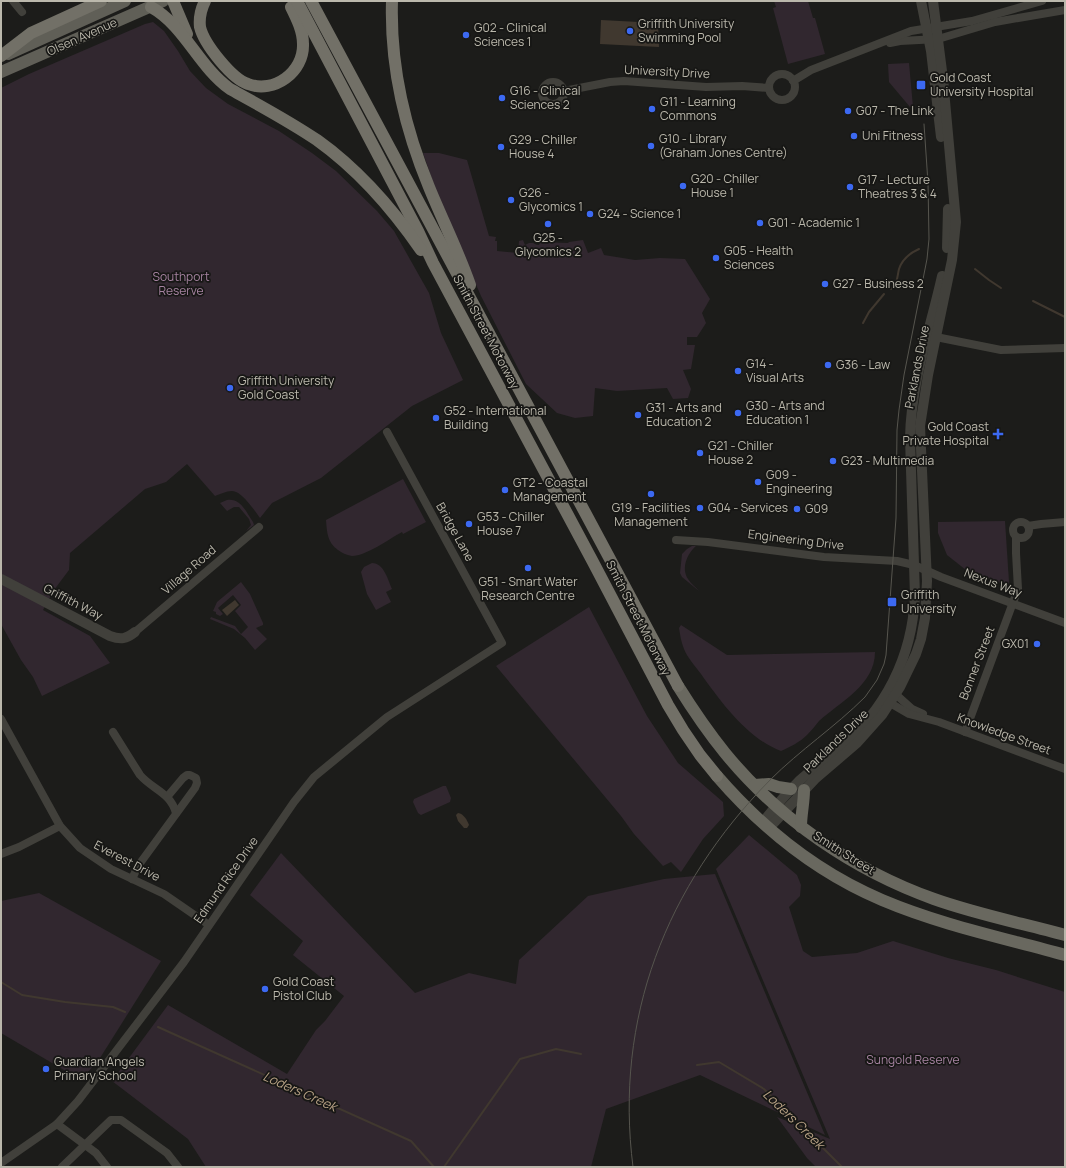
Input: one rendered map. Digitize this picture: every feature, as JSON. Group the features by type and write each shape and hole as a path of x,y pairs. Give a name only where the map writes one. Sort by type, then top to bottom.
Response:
{"highway":[{"path":"1,56 31,33 101,1"},
{"path":"173,1 192,46 200,59 220,82 300,128 353,169 393,212 422,252 433,263"},
{"path":"205,1 200,12 199,20 200,28 207,42 234,76 248,84 256,86 271,85 285,79 296,69 299,62 303,46 303,37 298,20 289,1"},
{"name":"Smith Street Motorway","path":"297,1 418,231 433,263 668,705 687,736 717,776"},
{"name":"Smith Street Motorway","path":"311,1 450,263 480,315 678,686"},
{"path":"392,1 392,28 395,59 400,95 407,123 424,175 468,281 480,315"},
{"path":"151,7 164,15 192,46"},
{"name":"Smith Street","path":"678,686 712,736 735,765 780,809 801,826 846,857 892,881 960,908 1065,935"},
{"name":"Smith Street","path":"717,776 740,801 789,845 854,887 882,900 941,922 1065,955"},
{"path":"755,785 770,784 791,789"},
{"path":"801,826 804,790"}],"main road":[{"name":"Olsen Avenue","path":"1,56 125,1"},
{"name":"Olsen Avenue","path":"1,72 163,1"}],"street":[{"path":"13,1 22,12"},
{"name":"Parklands Drive","path":"780,809 791,789 849,739 890,696 904,656 913,620 915,596 910,425 914,391 952,260 956,222 933,39 926,28 921,1"},
{"name":"Parklands Drive","path":"933,1 937,27 933,39"},
{"path":"793,82 811,70 876,46 911,31 972,21 1042,1"},
{"path":"876,46 900,41 933,39 995,22 1065,10"},
{"path":"778,75 787,76 794,85 793,94 783,100 775,98 769,88 772,80 778,75"},
{"name":"University Drive","path":"564,92 610,82 706,87 742,86 769,88"},
{"path":"931,336 1001,350 1065,348"},
{"name":"Parklands Drive","path":"766,825 780,809 857,743 890,696 916,654 921,639 926,607 926,569 920,426 931,336"},
{"name":"Bridge Lane","path":"387,432 502,643"},
{"path":"1024,522 1028,526 1029,532 1026,537 1021,539 1016,537 1013,529 1016,524 1024,522"},
{"path":"1028,526 1065,522"},
{"name":"Village Road","path":"135,632 259,527"},
{"name":"Bonner Street","path":"965,732 1013,604 1018,586 1016,537"},
{"name":"Engineering Drive","path":"676,540 708,542 824,556 897,561 914,565"},
{"name":"Nexus Way","path":"914,565 926,569 941,577 1065,623"},
{"name":"Griffith Way","path":"1,579 110,636 119,639 127,638 135,632"},
{"name":"Edmund Rice Drive","path":"1,1163 57,1124 78,1101 184,962 294,802 314,777 387,716 502,643"},
{"name":"Knowledge Street","path":"890,696 935,721 1065,769"},
{"name":"Everest Drive","path":"1,719 60,826 82,850 111,869 164,894 209,925"},
{"path":"113,732 140,775 144,780 171,801 176,813"},
{"path":"132,879 138,866 196,786 196,778 190,775 184,776 167,797"},
{"path":"1,854 19,847 60,826"},
{"path":"62,1167 111,1120 121,1120 167,1153 178,1167"},
{"path":"57,1124 96,1153 107,1167"}],"green space":[{"path":"774,1 808,1 813,18 815,18 825,54 788,64 773,8 776,7"},
{"name":"Southport Reserve","path":"153,22 164,31 190,71 206,88 228,104 279,131 312,153 336,171 377,211 394,231 429,293 441,333 463,380 412,406 321,478 272,503 260,518 246,500 234,491 228,491 215,496 187,464 166,482 145,489 70,553 69,570 54,590 43,610 90,636 110,663 42,696 33,677 21,660 1,624 1,88 29,74 145,24"},
{"path":"909,63 913,107 910,107 889,82 888,64"},
{"path":"423,153 439,153 467,160 489,236 496,237 495,241 497,241 497,251 518,253 519,241 523,240 525,245 533,243 539,245 540,242 568,243 583,240 588,253 601,248 604,255 635,260 660,258 685,259 710,299 702,313 706,323 697,337 687,337 687,345 695,345 691,369 683,370 691,389 688,398 673,399 667,388 617,391 595,388 593,416 575,418 557,413 526,384 481,296 440,202"},
{"path":"403,479 426,522 403,534 402,532 371,550 358,555 352,556 346,554 334,547 328,536 326,520"},
{"path":"227,500 240,503 254,525 246,531 251,525 249,519 239,507 234,507 227,511 220,503"},
{"path":"1005,521 1008,586 966,570 947,555 938,533 938,522"},
{"path":"692,546 696,546 686,561 685,570 688,579 699,591 682,577 680,573 682,554"},
{"path":"372,563 383,569 392,589 386,592 391,602 376,610 367,594 361,572 364,567"},
{"path":"241,582 250,594 263,623 263,625 256,628 267,639 255,650 245,638 234,629 210,619 211,617 235,626 241,634 248,627 235,611 241,605 233,595 218,608 223,614 220,616 213,611 217,602"},
{"path":"589,607 647,716 678,763 723,802 724,816 703,839 681,872 671,862 663,866 634,834 621,816 496,666"},
{"path":"681,625 727,655 875,652 873,664 869,674 855,692 819,721 804,738 781,751 757,738 726,708 685,652 681,641 679,628"},
{"path":"446,786 451,798 450,802 421,815 418,813 413,802 414,799"},
{"name":"Sungold Reserve","path":"749,835 797,875 801,885 800,896 789,907 803,951 812,957 857,953 893,941 948,958 996,970 1065,992 1065,1167 816,1167 807,1158 777,1117 830,1139 716,869"},
{"path":"281,853 415,993 469,973 516,984 519,960 588,896 664,879 715,874 825,1135 700,1075 606,1109 591,1167 206,1167 188,1139 112,1081 168,1005 287,1074 316,1030 325,1021 344,996 293,955 303,941 250,895"},
{"path":"39,893 161,961 100,1058 81,1080 1,1033 1,901"}],"shaded area":[{"name":"Griffith University Swimming Pool","path":"601,20 658,23 659,47 600,44"},
{"path":"235,600 239,605 227,616 222,610"},
{"path":"458,813 466,819 469,825 467,828 464,828 458,821 456,815"}],"waterway":[{"path":"891,289 896,282 899,269 904,260 919,249"},
{"path":"975,269 1001,288"},
{"path":"863,323 869,312 884,294"},
{"path":"1033,301 1065,317"},
{"name":"Loders Creek","path":"1,982 22,995 65,1002 113,1007 125,1012"},
{"name":"Loders Creek","path":"158,1027 411,1141 434,1167"},
{"name":"Loders Creek","path":"444,1167 520,1059 556,1049 581,1054"},
{"name":"Loders Creek","path":"697,1065 719,1062 764,1089 842,1167"}],"tram line":[{"path":"633,1167 629,1112 632,1059 641,1007 655,957 676,910 702,864 733,821 781,769 865,697 877,680 884,664 886,655 896,518 897,430 899,410 904,375 927,259 929,239 928,183 924,124"}],"place":[{"name":"Griffith University Swimming Pool","path":"630,31"},
{"name":"G02 - Clinical Sciences 1","path":"466,35"},
{"name":"Gold Coast University Hospital","path":"921,85"},
{"name":"G16 - Clinical Sciences 2","path":"502,98"},
{"name":"G11 - Learning Commons","path":"652,109"},
{"name":"G07 - The Link","path":"848,111"},
{"name":"Uni Fitness","path":"854,136"},
{"name":"G10 - Library (Graham Jones Centre)","path":"651,146"},
{"name":"G29 - Chiller House 4","path":"501,147"},
{"name":"G20 - Chiller House 1","path":"683,186"},
{"name":"G17 - Lecture Theatres 3 & 4","path":"850,187"},
{"name":"G26 - Glycomics 1","path":"511,200"},
{"name":"G24 - Science 1","path":"590,214"},
{"name":"G01 - Academic 1","path":"760,223"},
{"name":"G25 - Glycomics 2","path":"548,224"},
{"name":"G05 - Health Sciences","path":"716,258"},
{"name":"G27 - Business 2","path":"825,284"},
{"name":"G36 - Law","path":"828,365"},
{"name":"G14 - Visual Arts","path":"738,371"},
{"name":"Griffith University Gold Coast","path":"230,388"},
{"name":"G30 - Arts and Education 1","path":"738,413"},
{"name":"G31 - Arts and Education 2","path":"638,415"},
{"name":"G52 - International Building","path":"436,418"},
{"name":"Gold Coast Private Hospital","path":"998,434"},
{"name":"G21 - Chiller House 2","path":"700,453"},
{"name":"G23 - Multimedia","path":"833,461"},
{"name":"G09 - Engineering","path":"758,482"},
{"name":"GT2 - Coastal Management","path":"505,490"},
{"name":"G19 - Facilities Management","path":"651,494"},
{"name":"G04 - Services","path":"700,508"},
{"name":"G09","path":"797,509"},
{"name":"G53 - Chiller House 7","path":"469,524"},
{"name":"G51 - Smart Water Research Centre","path":"528,568"},
{"name":"Griffith University","path":"892,602"},
{"name":"GX01","path":"1037,644"},
{"name":"Gold Coast Pistol Club","path":"265,989"},
{"name":"Guardian Angels Primary School","path":"46,1069"}]}
